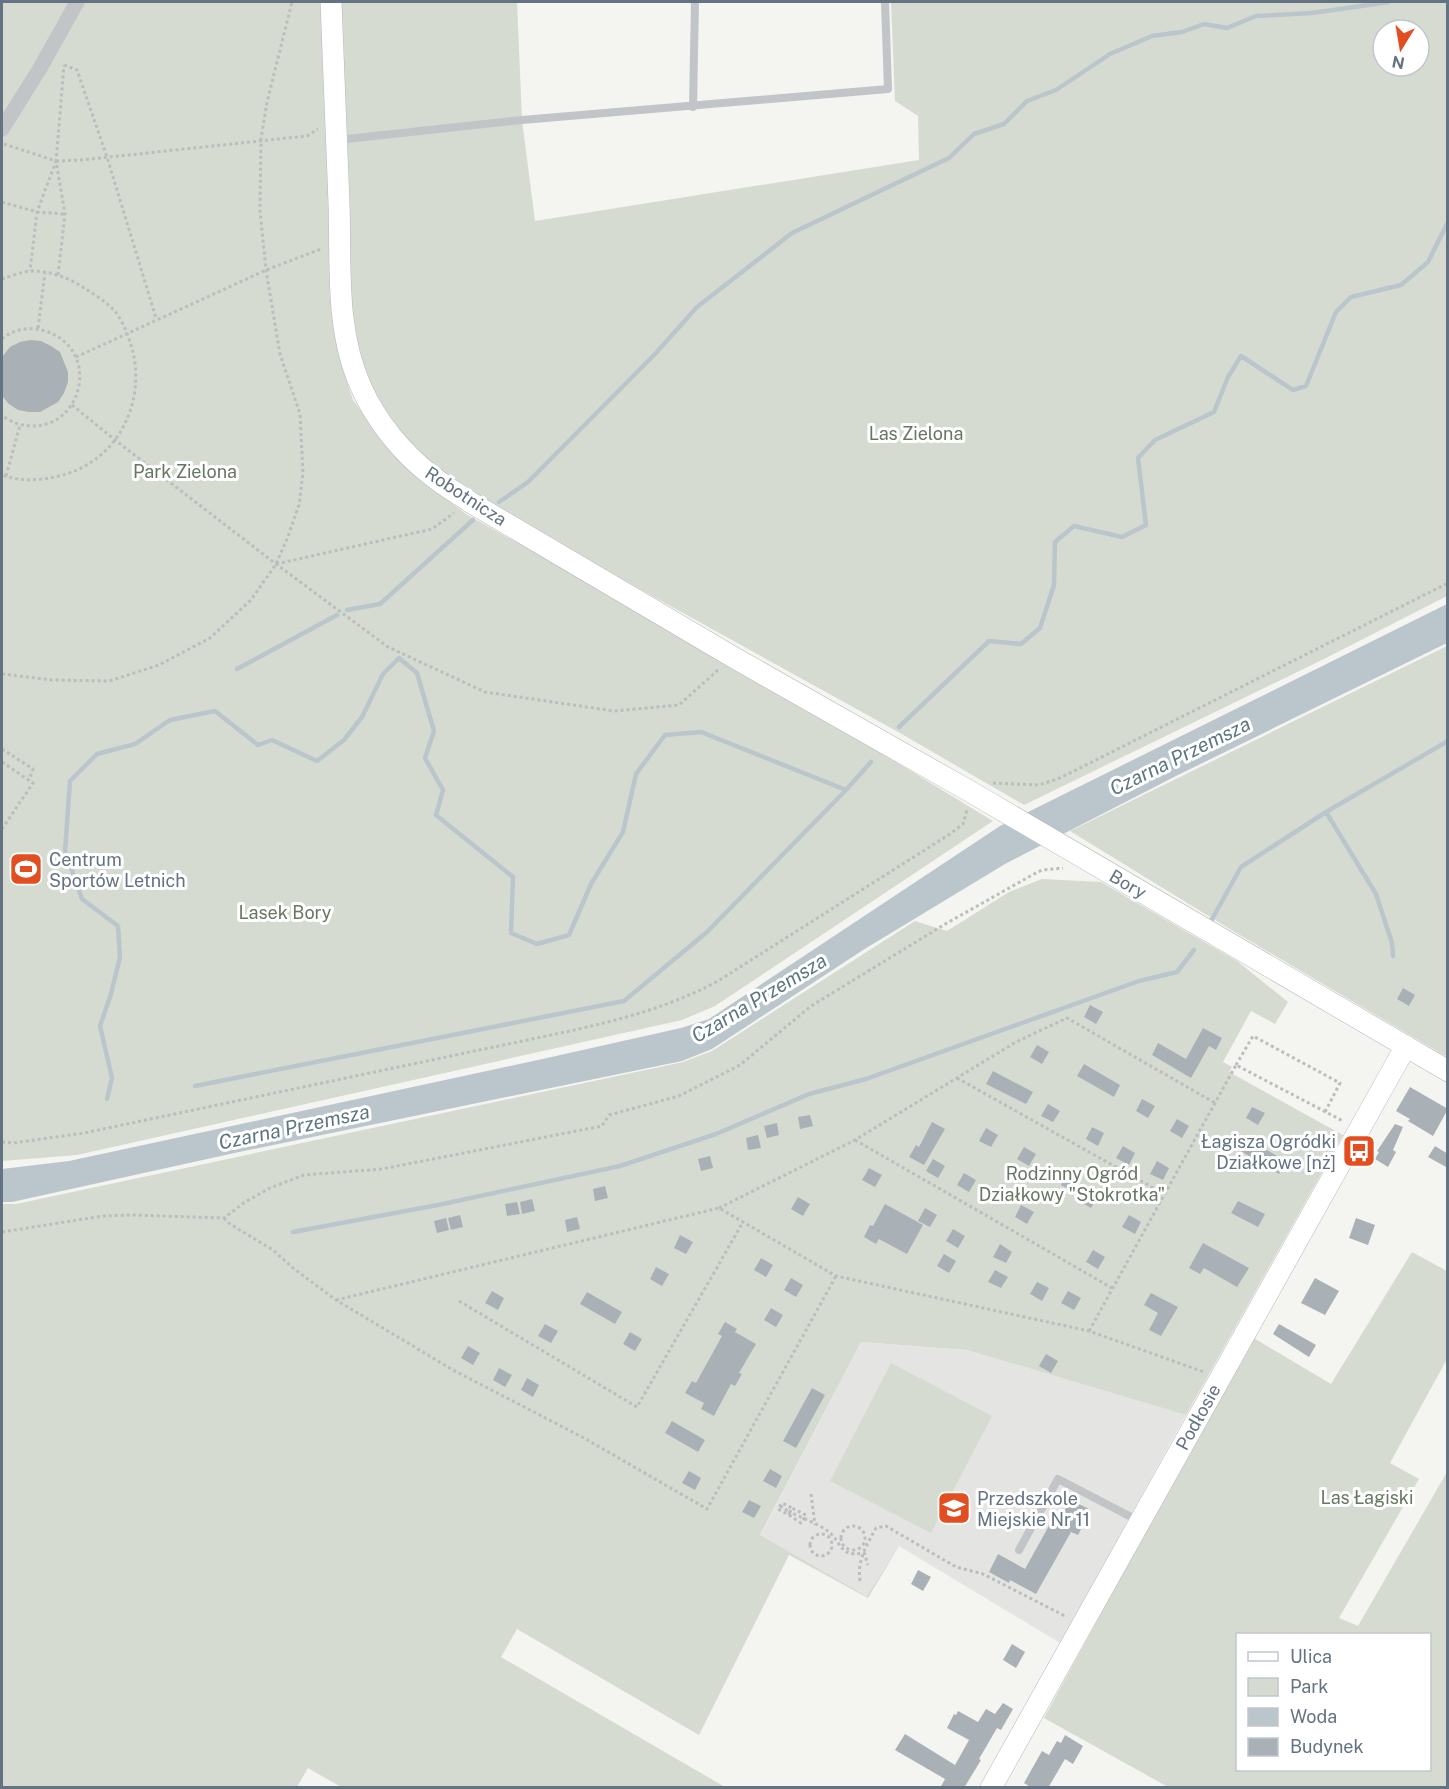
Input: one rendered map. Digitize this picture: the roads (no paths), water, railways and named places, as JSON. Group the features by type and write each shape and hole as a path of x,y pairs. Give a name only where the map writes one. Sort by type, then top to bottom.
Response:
{"street":[{"path":"2,129 77,2"},
{"name":"Robotnicza","path":"331,2 344,320 350,360 362,389 388,431 431,476 470,502 808,699"},
{"name":"Bory","path":"808,699 968,800 1109,873 1448,1071"},
{"name":"Podłosie","path":"991,1788 1406,1046"}],"lane":[{"path":"693,106 694,2"},
{"path":"336,133 522,120 888,89 885,2"},
{"path":"1019,1550 1058,1479 1140,1521"}],"water":[{"name":"Czarna Przemsza","path":"1447,604 1447,643 1176,776 1005,864 863,950 712,1049 682,1061 239,1152 12,1202 2,1202 2,1169 69,1161 547,1058 681,1028 709,1019 1000,826"}],"waterway":[{"path":"499,502 528,482 656,353 697,307 792,233 949,158 974,134 1004,124 1027,101 1056,90 1110,54 1152,36 1182,32 1204,24 1227,28 1256,16 1312,13 1389,2"},
{"path":"899,727 989,641 1021,644 1040,628 1054,585 1055,542 1074,526 1122,537 1146,525 1138,458 1155,440 1214,412 1228,377 1241,356 1293,390 1306,386 1336,312 1351,297 1401,285 1428,262 1448,222"},
{"path":"347,610 380,604 473,520"},
{"path":"237,669 337,615"},
{"path":"107,1099 112,1078 100,1026 120,957 118,926 82,899 65,851 70,781 97,754 135,744 170,720 215,711 258,745 272,740 317,761 344,740 362,717 383,674 399,658 417,673 434,731 425,758 443,790 436,815 513,877 511,933 537,944 569,935 591,884 623,832 636,774 665,735 701,732 846,790"},
{"path":"1211,921 1241,867 1326,812 1448,741"},
{"path":"195,1086 624,1001 707,932 871,762"},
{"path":"1326,812 1376,894 1392,943 1393,956"},
{"path":"293,1232 438,1205 620,1166 716,1134 809,1094 866,1079 1139,981 1177,972 1194,950"}],"place":[{"name":"Centrum Sportów Letnich","path":"26,869"},
{"name":"Łagisza Ogródki Działkowe [nż]","path":"1359,1151"},
{"name":"Przedszkole Miejskie Nr 11","path":"954,1508"}],"park label":[{"name":"Las Zielona","path":"916,433"},
{"name":"Park Zielona","path":"185,471"},
{"name":"Lasek Bory","path":"285,912"},
{"name":"Rodzinny Ogród Działkowy \"Stokrotka\"","path":"1072,1183"},
{"name":"Las Łagiski","path":"1367,1497"}]}
